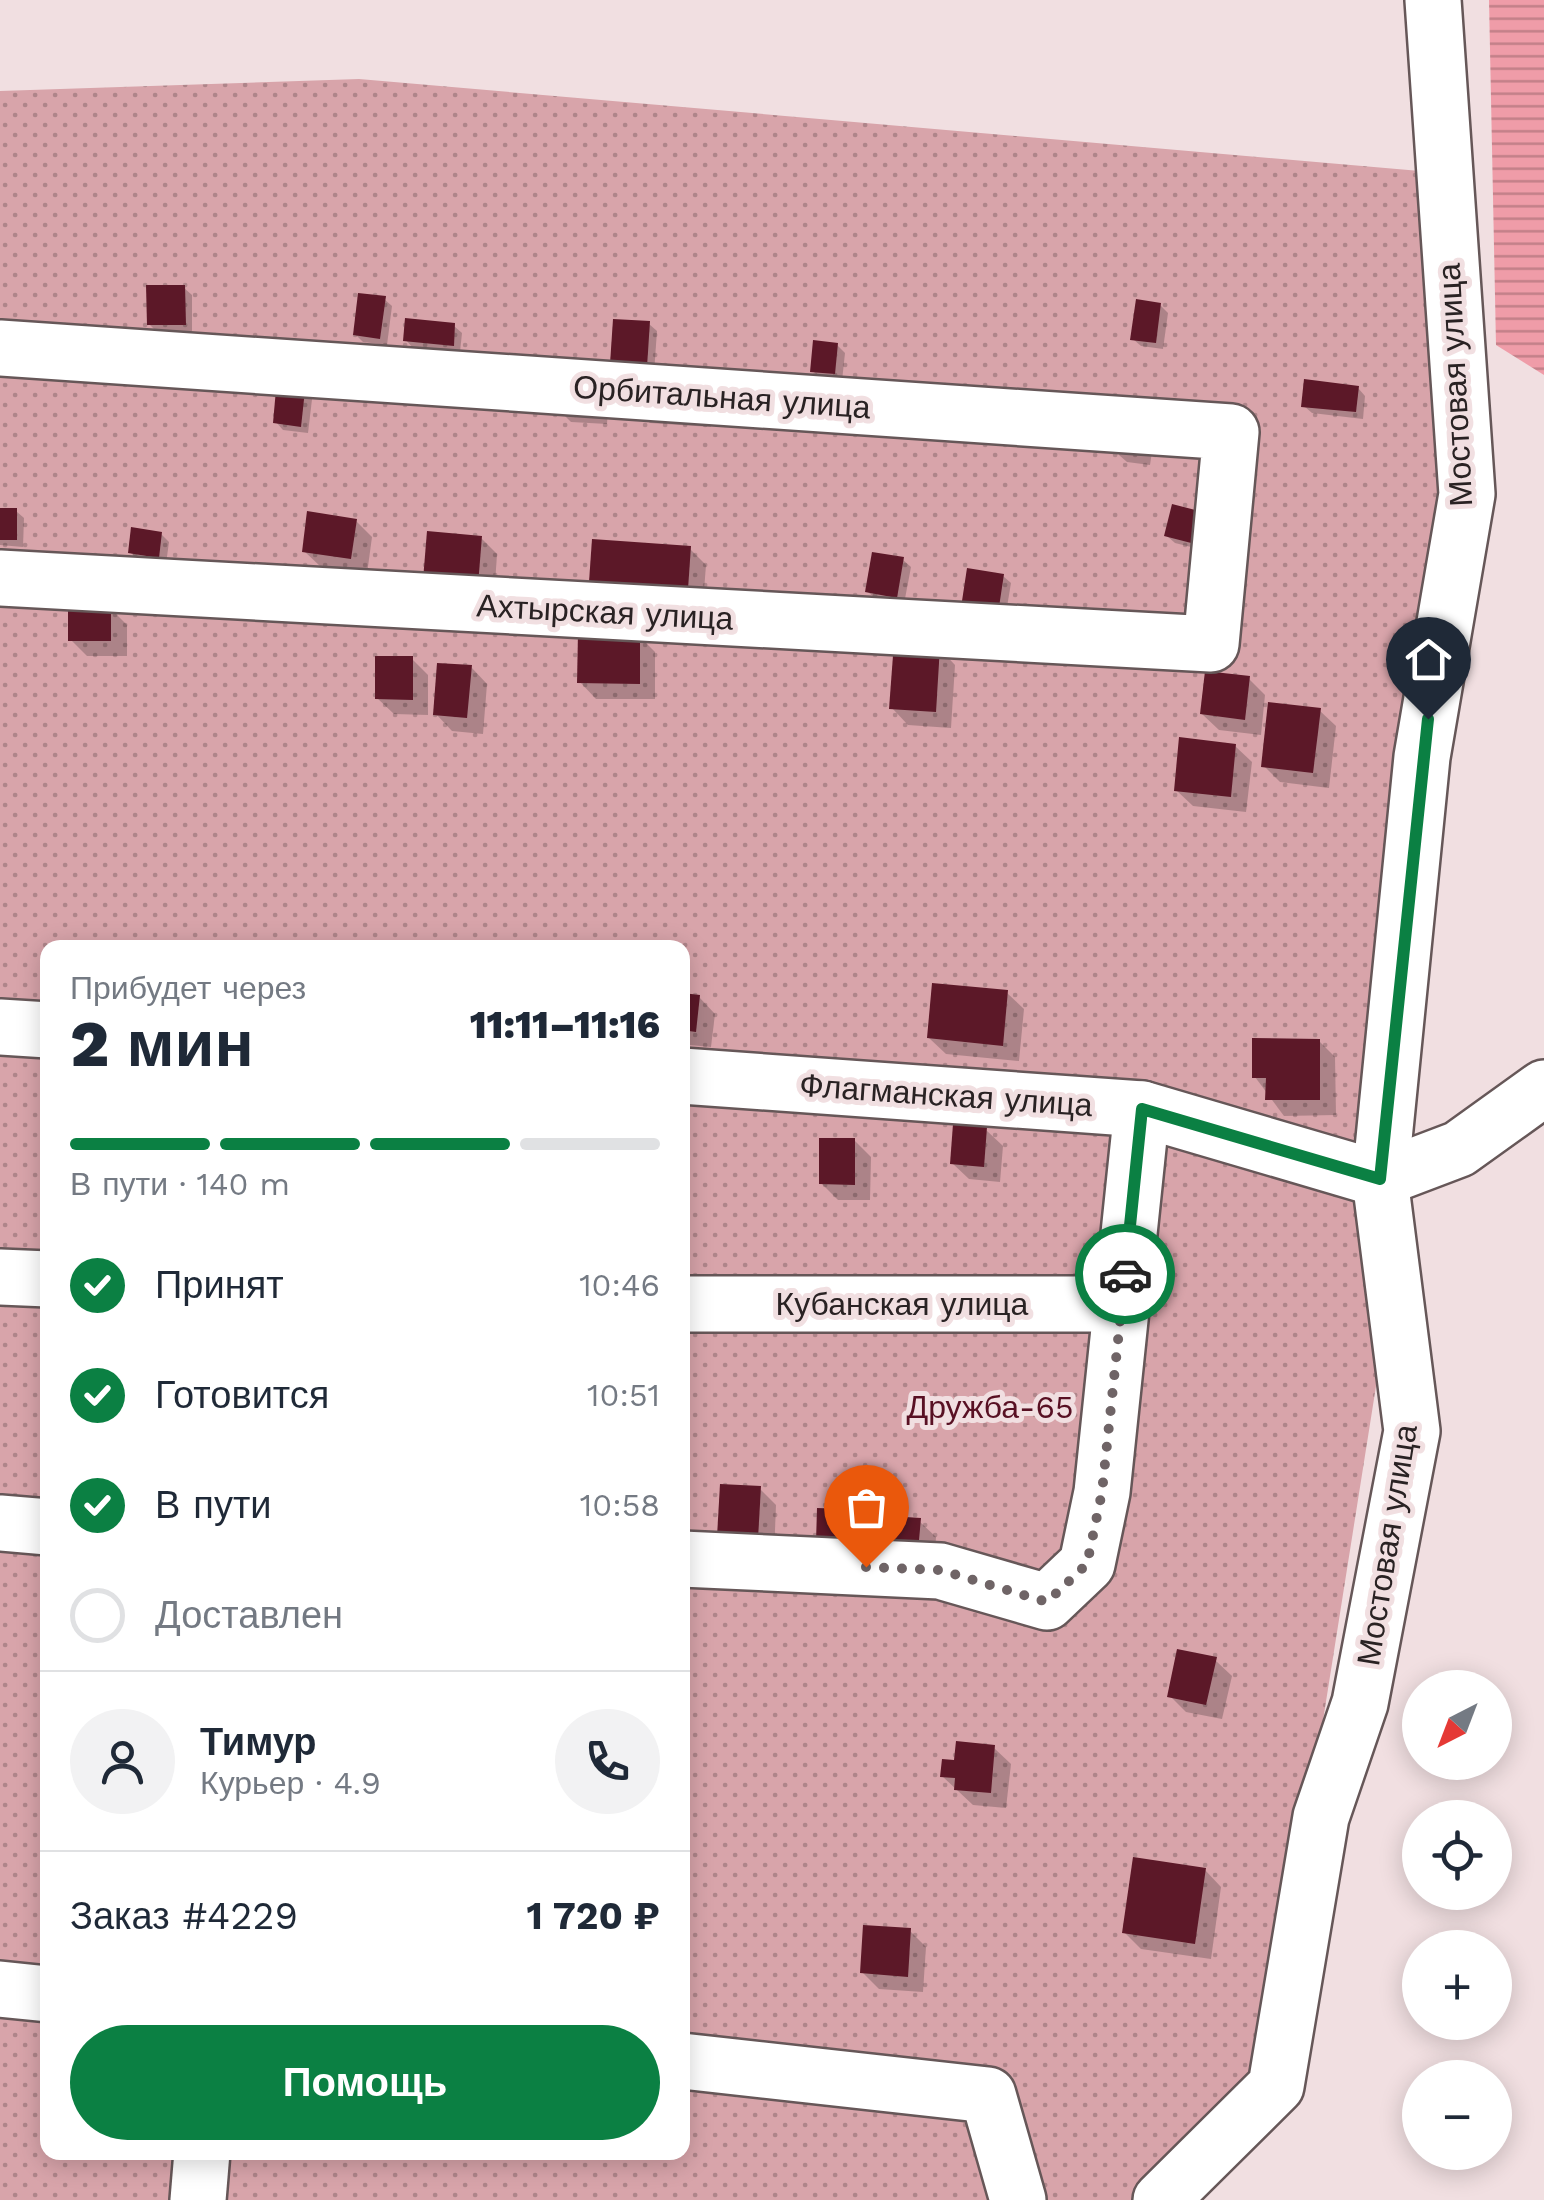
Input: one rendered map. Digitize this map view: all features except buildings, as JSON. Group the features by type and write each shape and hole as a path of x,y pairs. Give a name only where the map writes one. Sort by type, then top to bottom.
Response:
{"lane":[{"name":"Мостовая улица","path":"1161,2200 1276,2086 1321,1817 1360,1703 1412,1431 1380,1179 1422,756 1467,494 1433,0"},
{"name":"Орбитальная улица","path":"0,348 1231,432 1211,644"},
{"name":"Ахтырская улица","path":"0,578 1211,644"},
{"path":"0,1027 40,1030"},
{"name":"Флагманская улица","path":"690,1077 1142,1109 1380,1179"},
{"path":"1380,1179 1459,1149 1544,1088"},
{"path":"690,1559 940,1570 1047,1602 1087,1564 1102,1492 1142,1109"},
{"path":"0,1276 40,1278"},
{"name":"Кубанская улица","path":"690,1304 1122,1304"},
{"path":"0,1523 40,1526"},
{"path":"0,1989 40,1993"},
{"path":"690,2062 988,2095 1018,2200"},
{"path":"198,2200 201,2160"}],"green space":[{"name":"Дружба-65","path":"359,79 1443,173 1438,575 1406,1197 1263,2099 1159,2200 0,2200 0,91"}],"shaded area":[{"path":"1489,0 1544,0 1544,375 1496,345"}],"way so far":[{"path":"866,1567 940,1570 1047,1602 1087,1564 1102,1492 1125,1274"}],"route":[{"path":"1125,1274 1142,1109 1380,1179 1428,719"}]}
